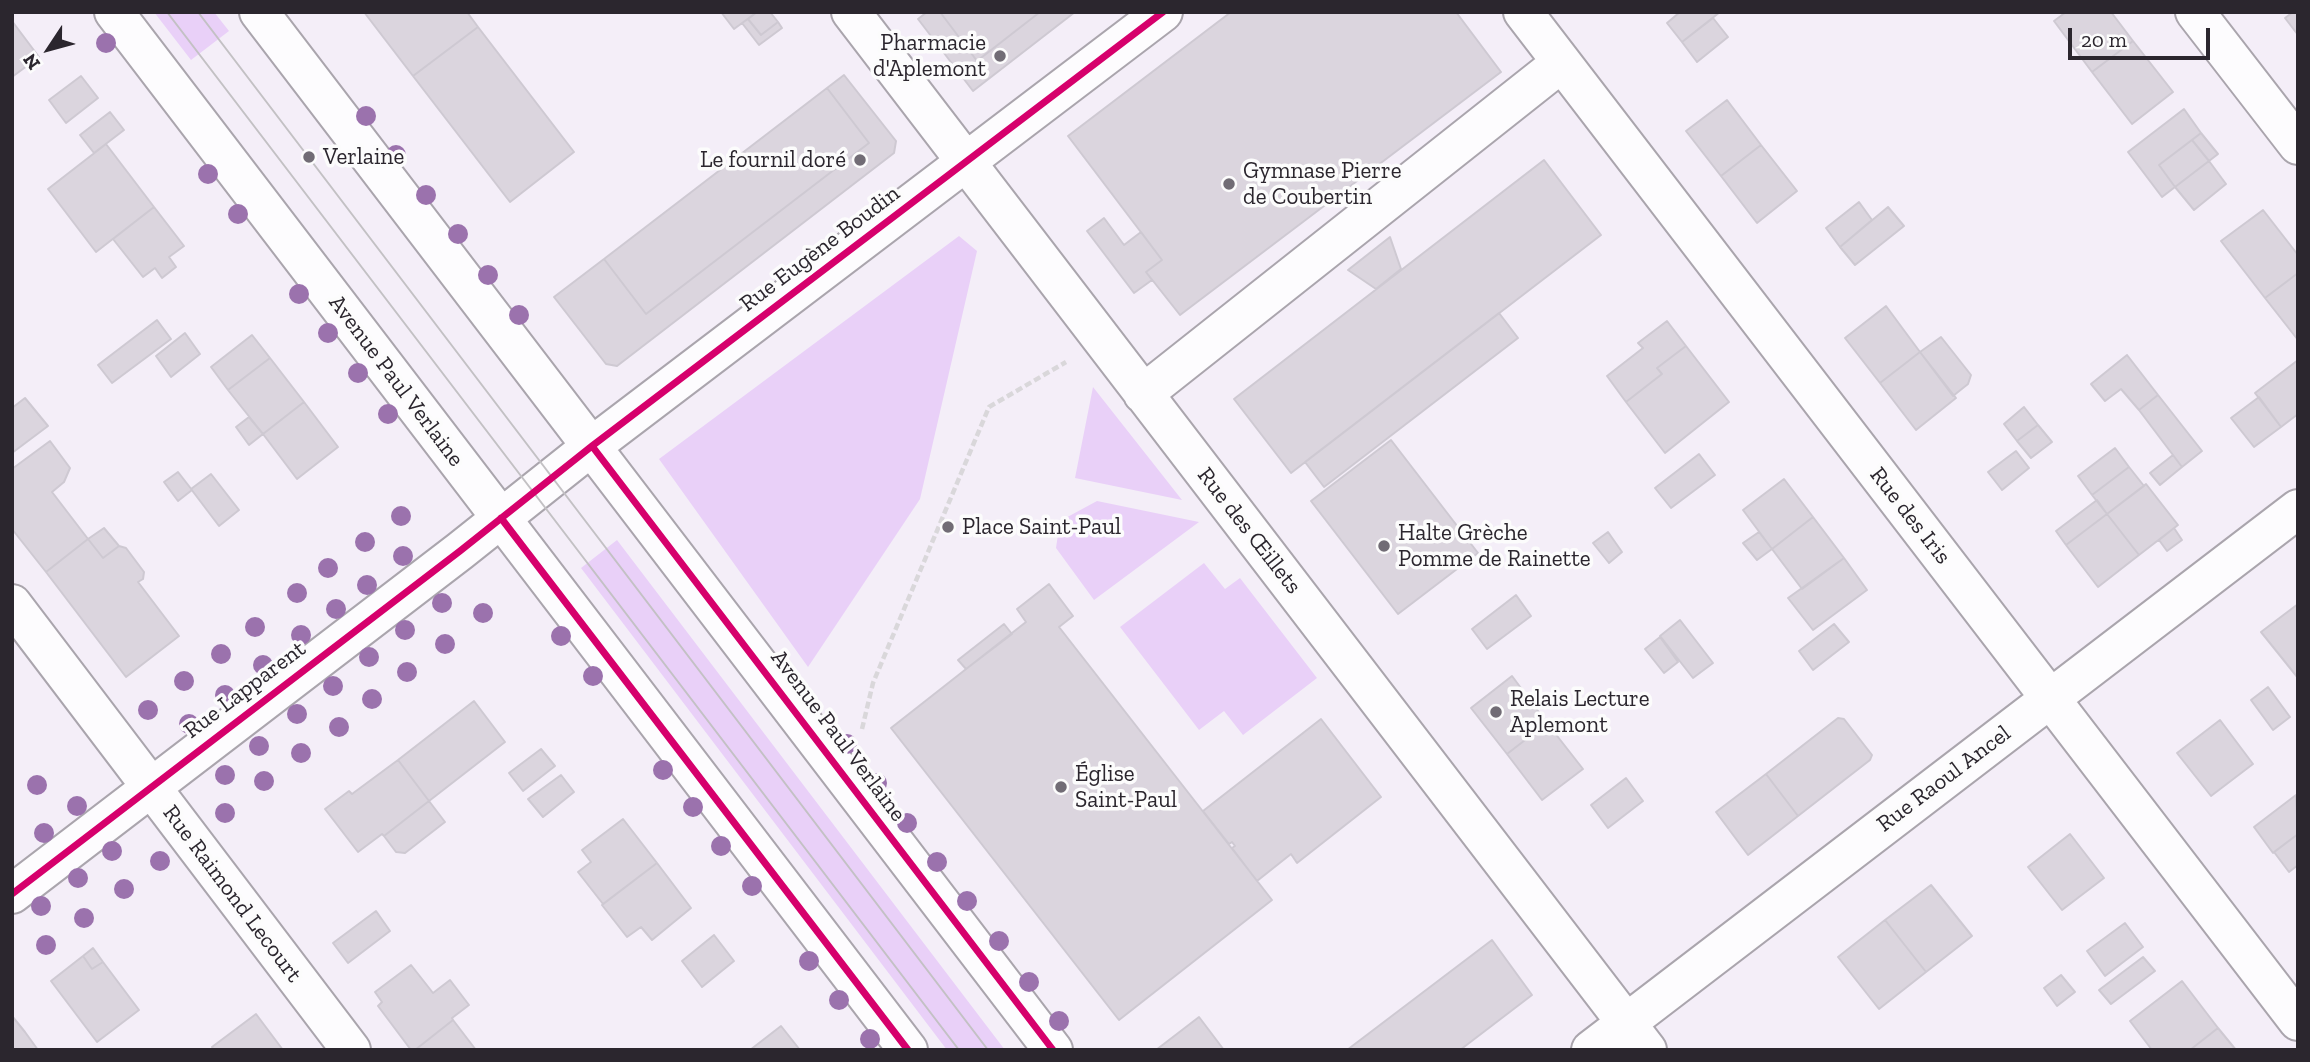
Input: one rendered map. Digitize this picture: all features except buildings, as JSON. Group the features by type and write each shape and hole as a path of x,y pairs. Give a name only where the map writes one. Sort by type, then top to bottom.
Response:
{"street":[{"name":"Avenue Paul Verlaine","path":"114,12 908,1050"},
{"name":"Avenue Paul Verlaine","path":"259,12 1053,1050"},
{"name":"Rue des Œillets","path":"851,12 1636,1036"},
{"name":"Rue Eugène Boudin","path":"501,518 1163,12"},
{"name":"Rue des Iris","path":"1523,12 2298,1021"},
{"path":"2195,12 2298,145"},
{"path":"1143,394 1562,63"},
{"name":"Rue Raoul Ancel","path":"1591,1050 1636,1036 2050,699 2298,509"},
{"name":"Rue Lapparent","path":"12,894 501,518"},
{"name":"Rue Raimond Lecourt","path":"12,604 351,1050"}],"path":[{"path":"850,784 873,683 989,407 1103,341"}],"shaded area":[{"path":"154,12 214,12 229,31 191,60"},
{"path":"959,236 977,251 920,499 808,667 659,459"},
{"path":"1093,387 1182,500 1075,478"},
{"path":"1097,501 1199,522 1094,600 1056,548 1060,521"},
{"path":"617,540 1005,1050 947,1050 581,568"},
{"path":"1204,563 1225,589 1240,578 1317,678 1243,735 1224,711 1199,730 1120,627"}],"tram line":[{"path":"167,12 959,1050"},
{"path":"198,12 988,1050"}],"cycle path":[{"path":"12,894 460,551 592,446 1163,12"},
{"path":"592,446 1053,1050"},
{"path":"501,518 908,1050"}],"place":[{"name":"Pharmacie d'Aplemont","path":"1000,56"},
{"name":"Verlaine","path":"309,157"},
{"name":"Le fournil doré","path":"860,160"},
{"name":"Gymnase Pierre de Coubertin","path":"1229,184"},
{"name":"Place Saint-Paul","path":"948,527"},
{"name":"Halte Grèche Pomme de Rainette","path":"1384,546"},
{"name":"Relais Lecture Aplemont","path":"1496,712"},
{"name":"Église Saint-Paul","path":"1061,787"}]}
